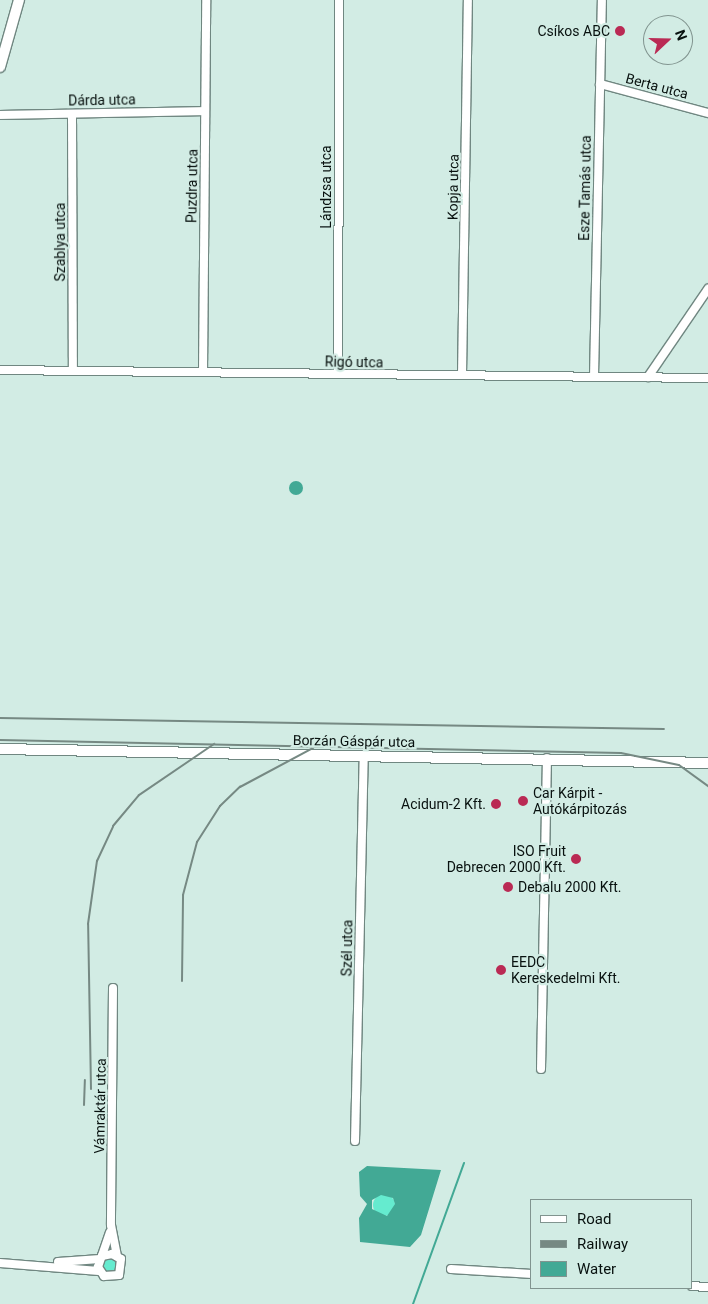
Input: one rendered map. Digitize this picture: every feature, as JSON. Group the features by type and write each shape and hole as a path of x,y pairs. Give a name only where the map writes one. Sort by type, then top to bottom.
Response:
{"street":[{"path":"0,67 19,0"},
{"name":"Puzdra utca","path":"203,372 206,0"},
{"name":"Lándzsa utca","path":"338,374 339,0"},
{"name":"Kopja utca","path":"462,375 468,0"},
{"name":"Esze Tamás utca","path":"594,376 602,0"},
{"name":"Berta utca","path":"600,84 708,113"},
{"name":"Dárda utca","path":"0,115 205,111"},
{"name":"Szablya utca","path":"72,114 73,370"},
{"path":"648,377 708,289"},
{"name":"Rigó utca","path":"0,370 708,378"},
{"name":"Borzán Gáspár utca","path":"0,749 547,758 708,763"},
{"name":"Szél utca","path":"355,1141 364,755"},
{"path":"541,1069 547,758"},
{"name":"Vámraktár utca","path":"113,988 111,1225 117,1256"},
{"name":"Vámraktár utca","path":"101,1258 111,1225"},
{"path":"0,1263 99,1270 108,1278 117,1276 122,1267 117,1256 16,1264"},
{"path":"99,1270 101,1258"},
{"path":"451,1269 530,1274"},
{"path":"693,1286 708,1287"}],"shaded area":[{"path":"384,1194 392,1197 395,1205 392,1213 384,1216 376,1213 373,1205 376,1197"},
{"path":"110,1258 116,1260 118,1266 116,1272 110,1274 104,1272 102,1266 104,1260"}],"water":[{"path":"296,481 301,483 303,488 301,493 296,495 291,493 289,488 291,483"},
{"path":"367,1166 441,1170 421,1235 410,1247 360,1242 359,1218 367,1204 360,1196 359,1172","holes":["381,1195 393,1198 395,1204 387,1216 372,1209 372,1200"]}],"waterway":[{"path":"413,1304 464,1163"}],"railway":[{"path":"0,718 664,729"},
{"path":"0,740 621,753 679,765 708,786"},
{"path":"91,1089 88,924 97,861 113,826 139,795 214,744"},
{"path":"182,981 183,895 197,842 220,806 240,787 313,748"},
{"path":"84,1105 85,1080"}],"place":[{"name":"Csíkos ABC","path":"620,31"},
{"name":"Car Kárpit - Autókárpitozás","path":"523,801"},
{"name":"Acidum-2 Kft.","path":"496,804"},
{"name":"ISO Fruit Debrecen 2000 Kft.","path":"576,859"},
{"name":"Debalu 2000 Kft.","path":"508,887"},
{"name":"EEDC Kereskedelmi Kft.","path":"501,970"}]}
